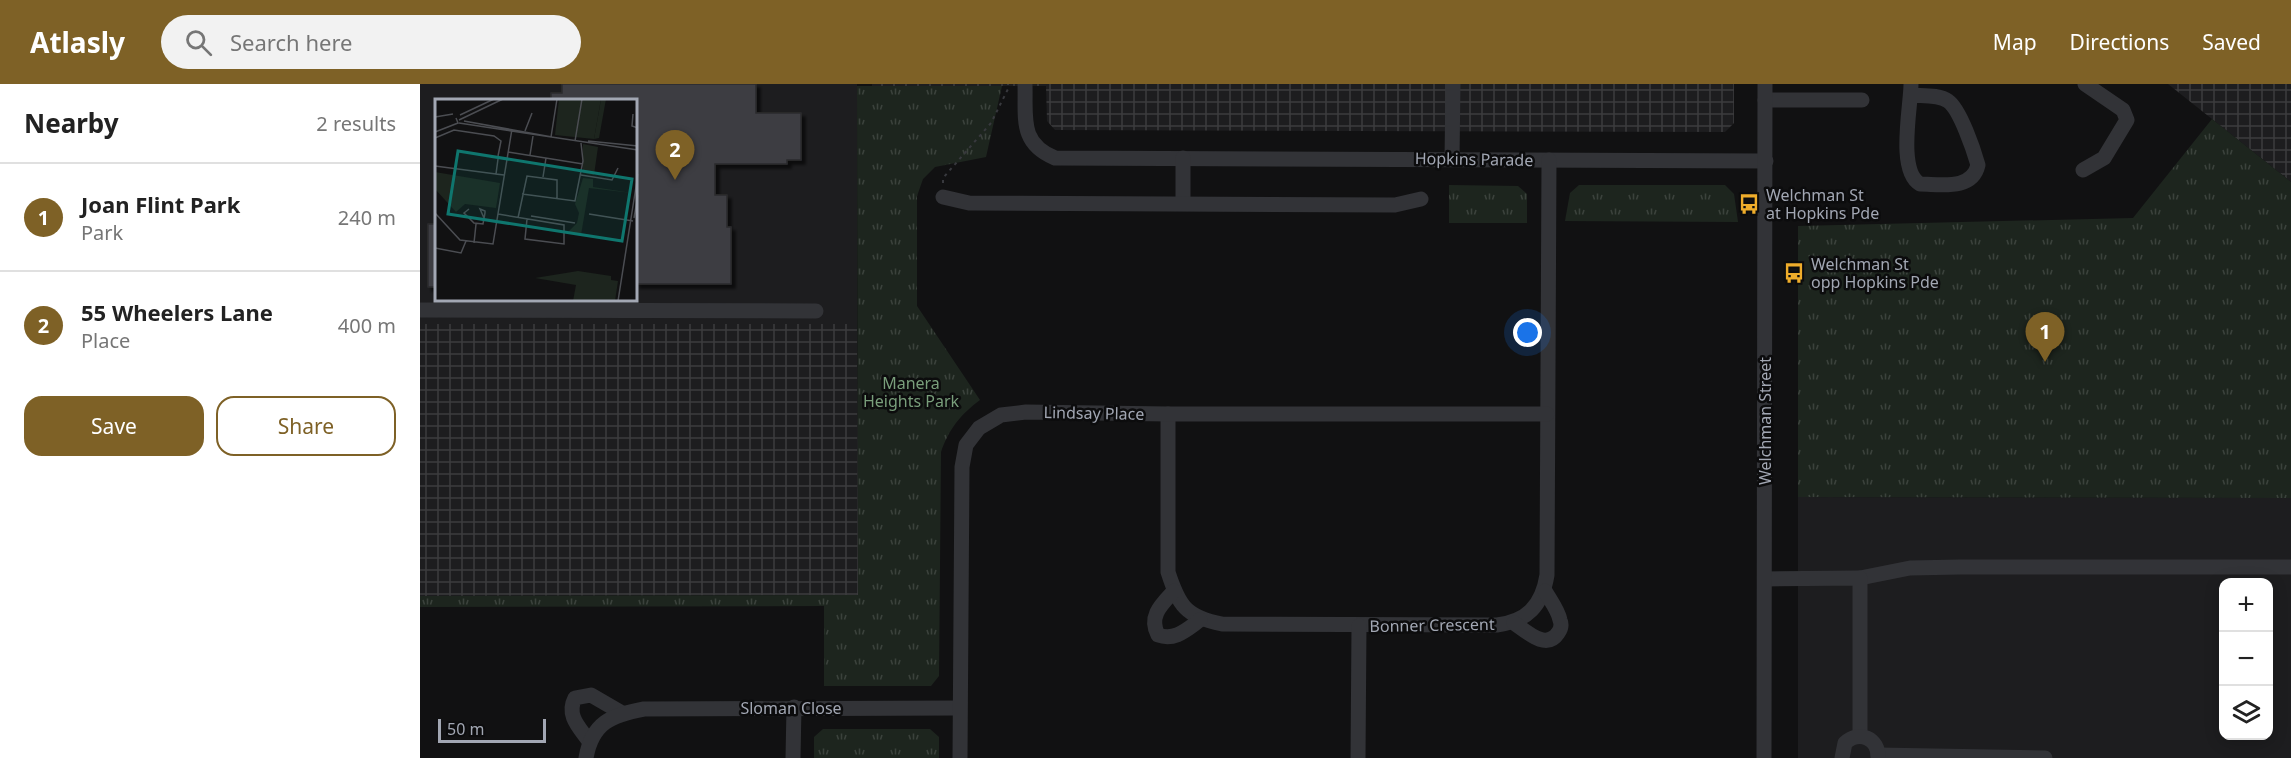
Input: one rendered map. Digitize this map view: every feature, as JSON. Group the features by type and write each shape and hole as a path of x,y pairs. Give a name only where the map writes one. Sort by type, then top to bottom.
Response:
{"street":[{"name":"Hopkins Parade","path":"1025,84 1029,140 1040,152 1055,158 1766,161"},
{"path":"1452,159 1453,84"},
{"name":"Welchman Street","path":"1764,758 1765,84"},
{"path":"2083,170 2104,158 2127,120 2123,110 2085,84"},
{"path":"1911,90 1948,101 1954,107 1971,142 1978,165 1973,178 1964,183 1920,184 1914,181 1907,151 1908,106 1911,90"},
{"path":"1765,100 1862,100"},
{"path":"1183,158 1183,203"},
{"path":"1514,623 1539,640 1548,640 1556,636 1561,629 1561,621 1545,591 1547,575 1549,160"},
{"path":"943,197 969,203 1395,205 1421,199"},
{"path":"420,310 816,311"},
{"name":"Lindsay Place","path":"960,758 962,467 966,445 979,428 1001,415 1026,412 1547,414"},
{"path":"1168,414 1168,572 1174,591 1184,607 1200,620 1176,637 1166,638 1158,634 1154,627 1154,618 1157,610 1174,591"},
{"path":"1765,579 1860,578 1910,568 2291,567"},
{"path":"1860,578 1860,736"},
{"name":"Bonner Crescent","path":"1200,620 1222,624 1497,625 1514,623 1527,615 1545,591"},
{"path":"1358,758 1359,626"},
{"path":"586,758 589,741 572,713 575,698 591,694 622,713"},
{"path":"793,758 794,707"},
{"name":"Sloman Close","path":"589,741 601,724 622,713 644,709 959,708"},
{"path":"1842,758 1845,743 1860,736 1873,742 1878,756 2044,758"}],"path":[{"path":"943,197 943,178 991,123 1008,89 1008,84"}],"shaded area":[{"path":"420,84 857,84 857,324 420,324"},
{"path":"872,84 1734,84 1734,123 1725,132 1055,130 1047,121 1046,86 872,86"},
{"path":"2168,84 2291,84 2291,182"},
{"path":"420,324 857,324 858,595 420,596"},
{"path":"1798,497 2291,498 2291,758 1798,758"}],"green space":[{"name":"Manera Heights Park","path":"857,86 1002,86 986,157 935,167 923,179 917,196 917,306 980,400 956,423 941,452 939,676 931,686 824,686 824,606 420,607 420,596 858,595"},
{"path":"2212,119 2291,182 2291,498 1798,497 1798,226 2133,218"},
{"path":"1449,185 1518,186 1527,194 1527,223 1449,223"},
{"path":"1579,185 1725,185 1734,194 1738,222 1565,221 1570,193"},
{"path":"823,729 930,729 939,737 939,758 814,758 814,737"}],"building":[{"path":"562,84 756,84 756,113 801,113 801,160 787,160 787,164 715,164 715,195 727,195 727,227 731,227 731,284 638,284 638,99 551,99 551,93 562,93"},
{"path":"428,224 435,224 435,287 428,287"}],"place":[{"name":"55 Wheelers Lane","path":"675,180"},
{"name":"Welchman St at Hopkins Pde","path":"1749,204"},
{"name":"Welchman St opp Hopkins Pde","path":"1794,273"},
{"name":"Joan Flint Park","path":"2045,362"}]}
